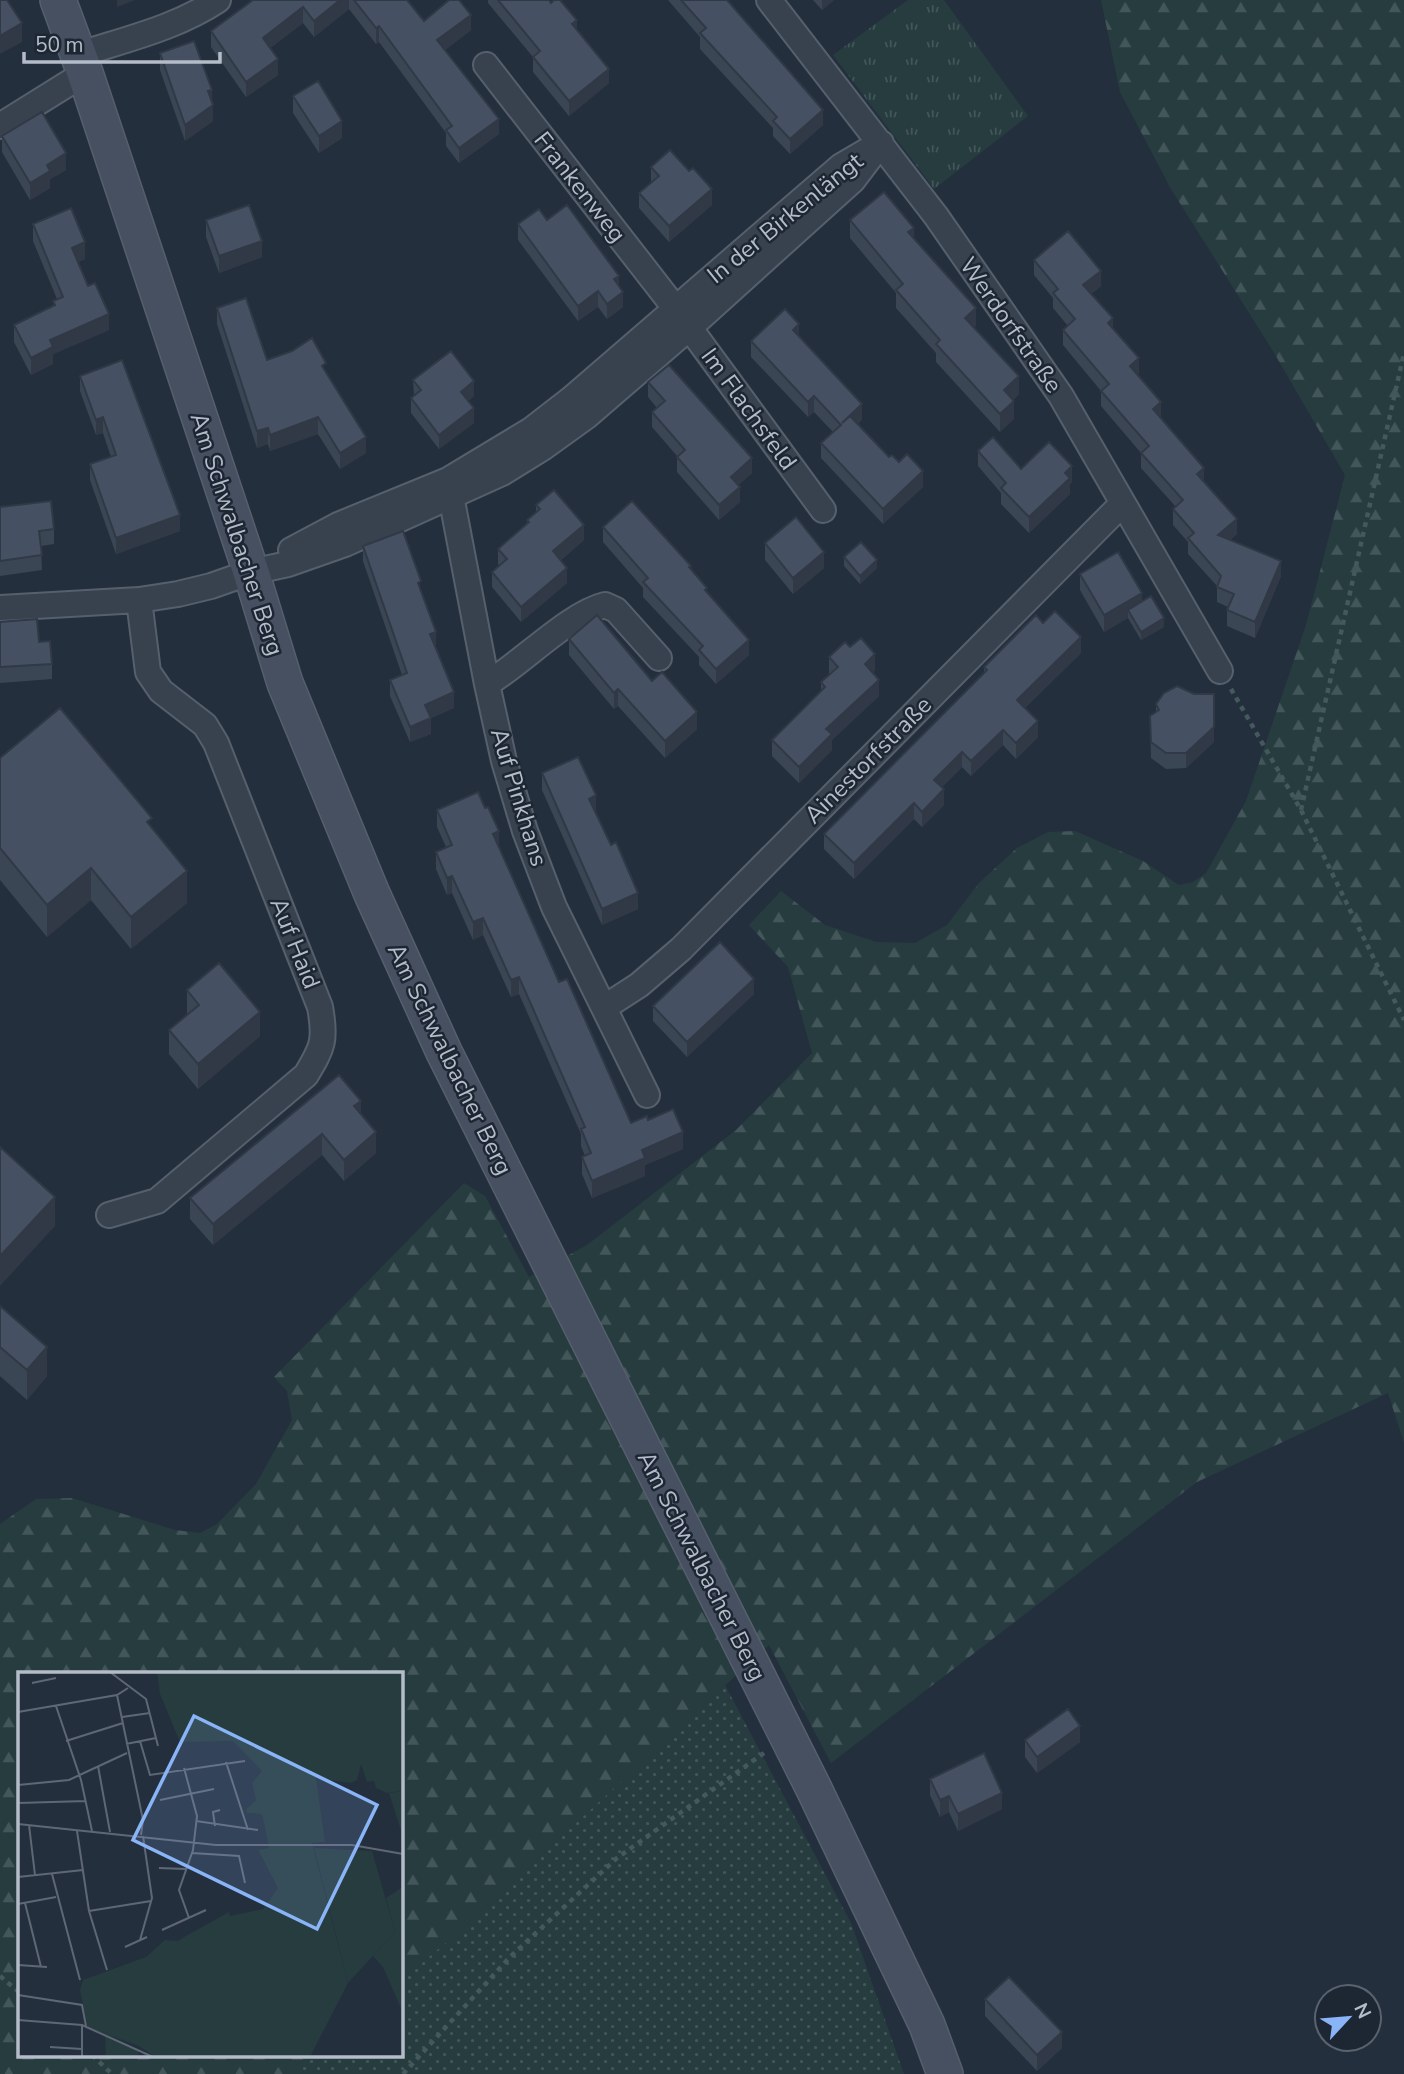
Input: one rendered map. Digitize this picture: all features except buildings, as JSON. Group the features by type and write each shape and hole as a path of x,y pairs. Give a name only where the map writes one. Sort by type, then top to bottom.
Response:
{"main road":[{"name":"Am Schwalbacher Berg","path":"58,0 251,572 285,683 372,894 444,1052 787,1736 927,2025 945,2074"}],"street":[{"path":"0,126 81,64 197,14 218,0"},
{"name":"Werdorfstraße","path":"769,0 881,143 981,279 1061,396 1220,671"},
{"name":"Frankenweg","path":"486,65 682,318"},
{"name":"In der Birkenlängt","path":"0,608 139,600 178,594 251,572 338,525 451,488 682,318 841,166 881,143"},
{"name":"Im Flachsfeld","path":"682,318 823,510"},
{"name":"Auf Pinkhans","path":"451,488 487,684 504,761 526,831 554,906 647,1095"},
{"name":"Ainestorfstraße","path":"605,1007 639,985 681,949 1122,504"},
{"name":"Auf Haid","path":"109,1215 157,1201 306,1075 319,1054 324,1032 320,1007 216,743 205,725 161,691 148,672 139,600"},
{"path":"487,684 572,621 595,607 605,605 615,610 659,658"}],"path":[{"path":"1301,810 1404,353"},
{"path":"1220,671 1301,810 1404,1020"},
{"path":"402,2074 510,1957 617,1858 787,1736"},
{"path":"0,1976 18,1991"},
{"path":"93,2056 111,2074"}],"green space":[{"path":"908,0 944,0 1028,116 934,189 833,55"},
{"path":"1101,0 1404,0 1404,1443 1388,1393 1197,1482 831,1763 769,1645 455,1935 402,1979 402,1672 18,1672 18,2056 308,2056 286,2074 0,2074 0,1524 36,1499 72,1498 175,1530 200,1533 217,1524 256,1484 292,1420 287,1391 274,1377 464,1183 485,1196 529,1277 587,1245 736,1130 812,1053 788,967 749,925 781,891 825,925 876,942 915,943 947,925 979,883 1017,848 1048,832 1075,831 1143,861 1179,885 1193,882 1206,873 1246,801 1306,625 1345,475 1273,351 1171,189 1120,92"},
{"path":"725,1685 851,1923 904,2074 286,2074 308,2056 402,2056 402,1979 455,1935"}]}
